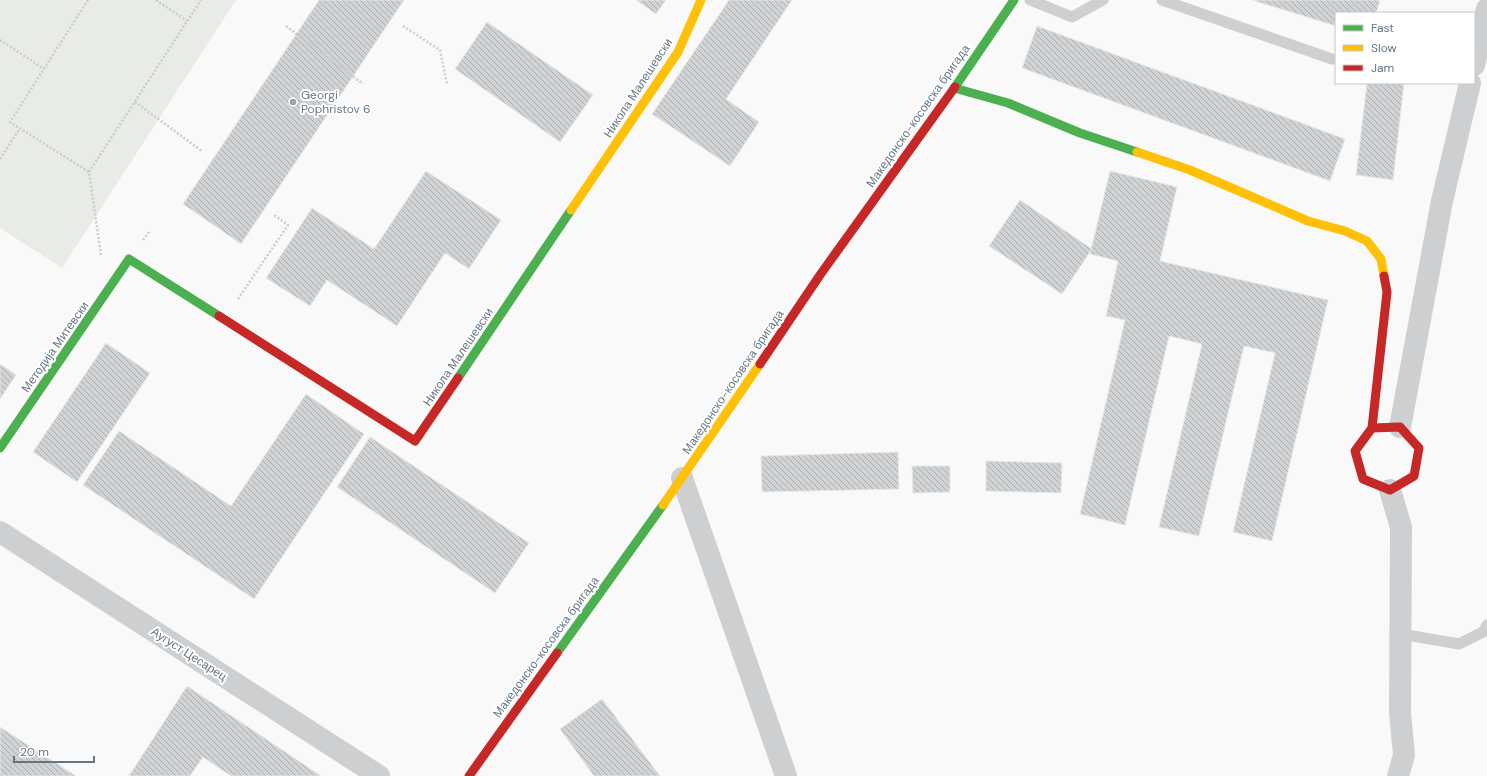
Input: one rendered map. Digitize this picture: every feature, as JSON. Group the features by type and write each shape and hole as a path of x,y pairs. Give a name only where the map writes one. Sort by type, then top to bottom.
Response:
{"street":[{"name":"Никола Малешевски","path":"129,259 415,441 678,52 701,0"},
{"name":"Македонско-косовска бригада","path":"468,776 682,478 820,275 954,88 1014,0"},
{"path":"1475,61 1487,9"},
{"path":"1400,427 1442,201 1470,84"},
{"path":"954,88 1008,103 1080,133 1190,170 1308,221 1345,231 1367,241 1381,259 1387,292 1372,428 1355,451 1363,479 1390,490"},
{"name":"Методија Митевски","path":"0,448 129,259"},
{"path":"1372,428 1400,427 1419,448 1414,476 1390,490"},
{"path":"682,478 786,776"},
{"path":"1390,490 1401,527 1400,713 1404,755 1398,776"},
{"name":"Аугуст Цесарец","path":"0,532 379,776"}],"lane":[{"path":"1030,0 1072,17 1103,0"},
{"path":"1162,0 1332,59"},
{"path":"1401,634 1459,644 1483,632 1487,625"}],"path":[{"path":"88,0 10,122 89,172"},
{"path":"156,0 187,21"},
{"path":"107,293 89,172 201,0"},
{"path":"286,26 363,84"},
{"path":"403,26 440,50 447,84"},
{"path":"0,40 44,69"},
{"path":"135,102 202,152"},
{"path":"0,159 20,128"},
{"path":"224,319 288,224 274,215"}],"shaded area":[{"path":"0,0 236,0 62,268 0,228"}],"building":[{"name":"Georgi Pophristov 6","path":"319,0 404,0 241,244 183,204"},
{"path":"636,0 666,0 656,14"},
{"path":"729,0 792,0 726,99 759,122 730,166 652,114"},
{"path":"1252,0 1380,1 1376,12 1335,12 1335,26"},
{"path":"487,22 593,95 560,142 455,69"},
{"path":"1037,26 1345,139 1330,181 1022,68"},
{"path":"1367,84 1404,84 1393,180 1356,175"},
{"path":"426,171 501,220 469,269 445,253 397,326 327,280 310,306 266,278 312,208 374,249"},
{"path":"1110,171 1177,187 1160,261 1328,300 1272,541 1233,532 1275,353 1244,346 1199,536 1159,527 1202,344 1169,336 1125,525 1080,514 1125,320 1106,316 1118,261 1090,254"},
{"path":"1020,200 1092,249 1062,294 989,246"},
{"path":"106,343 150,373 77,482 33,452"},
{"path":"0,364 16,375 0,399"},
{"path":"306,394 364,434 254,599 83,485 119,431 231,506"},
{"path":"370,437 529,543 495,593 337,487"},
{"path":"898,452 899,489 762,492 761,456"},
{"path":"986,461 1062,463 1061,493 986,491"},
{"path":"912,466 950,466 950,492 913,493"},
{"path":"187,686 321,776 231,776 203,757 190,776 129,776"},
{"path":"602,699 660,776 594,776 560,729"},
{"path":"0,727 76,776 0,776"}],"traffic: fast":[{"path":"955,87 1014,0"},
{"path":"954,88 1008,103 1080,133 1137,152"},
{"path":"458,378 571,210"},
{"path":"0,448 129,259 219,316"},
{"path":"557,653 663,505"}],"traffic: slow":[{"path":"571,210 678,52 701,0"},
{"path":"1137,152 1190,170 1308,221 1345,231 1367,241 1381,259 1384,276"},
{"path":"663,505 760,364"}],"traffic: jam":[{"path":"760,364 820,275 955,87"},
{"path":"1372,428 1400,427 1419,448 1414,476 1390,490 1363,479 1355,451 1372,428 1387,292 1384,276"},
{"path":"219,316 415,441 458,378"},
{"path":"469,776 557,653"}],"place":[{"name":"Georgi Pophristov 6","path":"293,102"}]}
